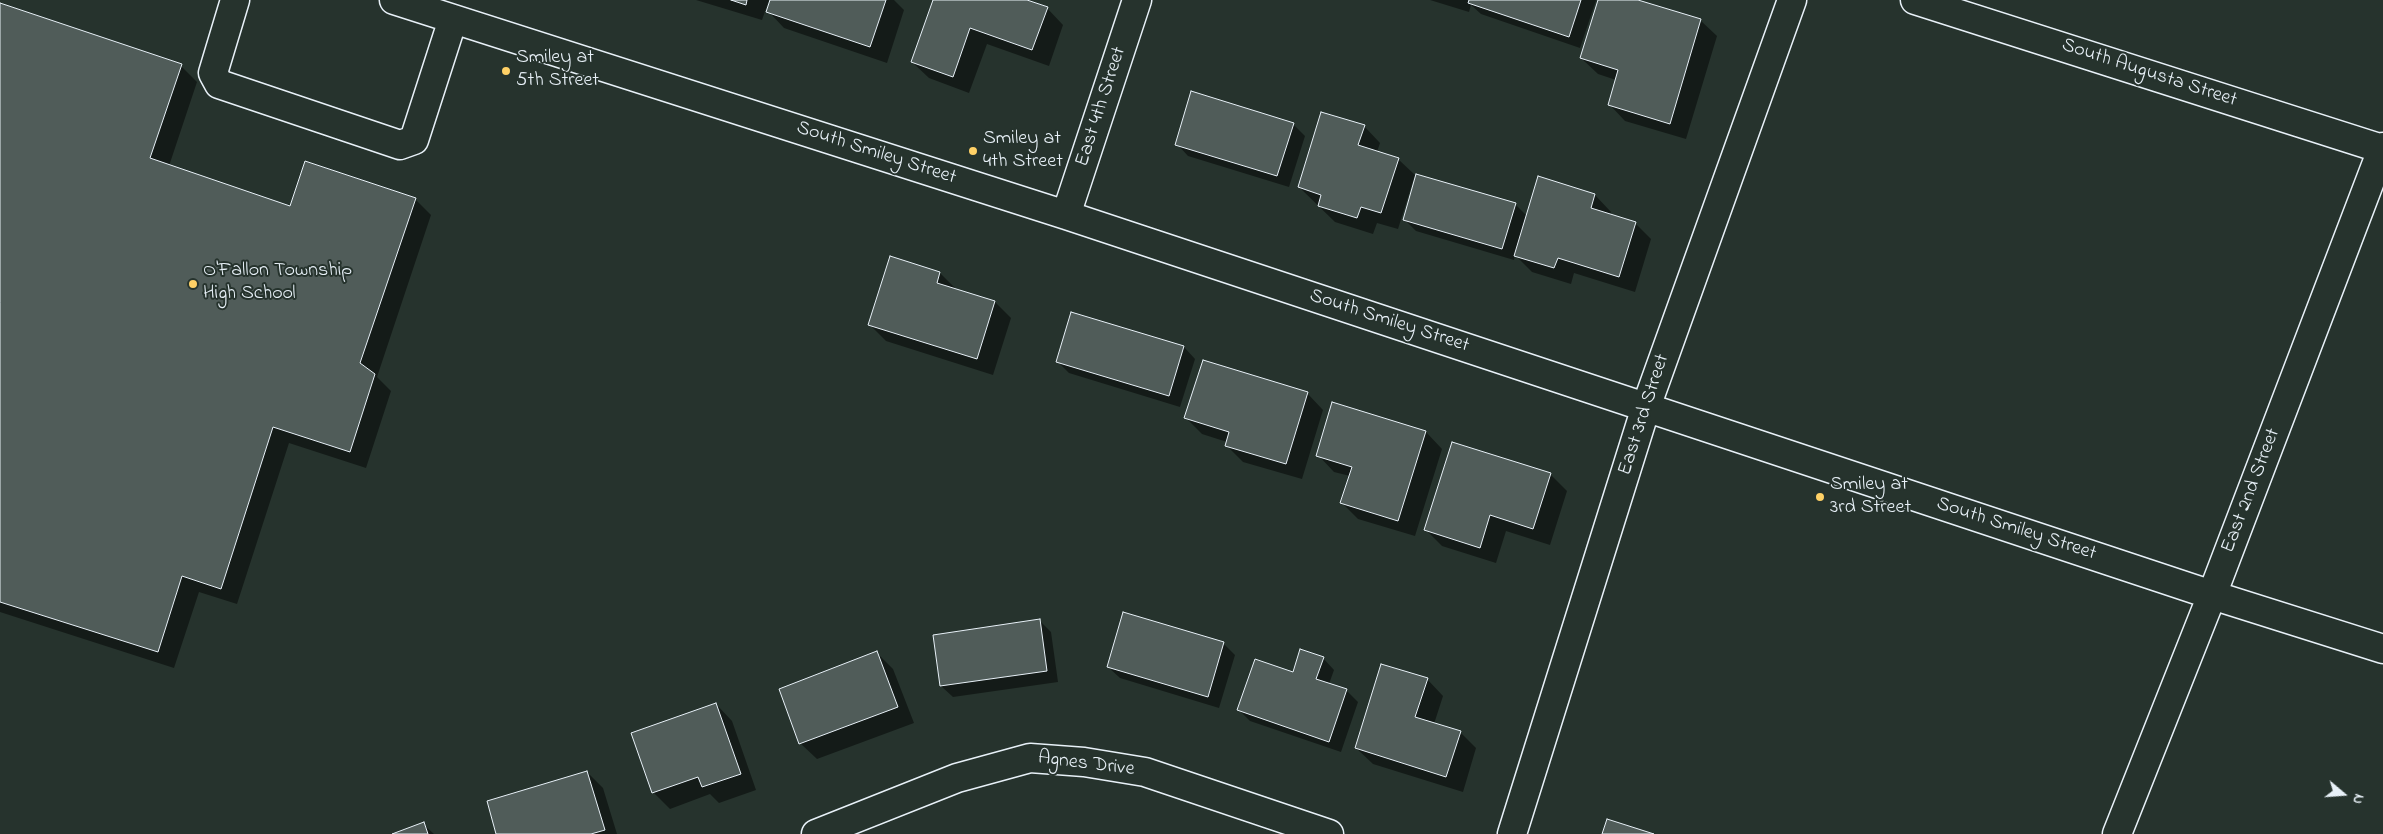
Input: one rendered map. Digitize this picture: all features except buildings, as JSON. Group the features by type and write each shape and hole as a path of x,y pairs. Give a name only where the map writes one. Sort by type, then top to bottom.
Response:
{"street":[{"path":"235,0 213,73 220,84 400,145 414,140 453,19"},
{"name":"South Smiley Street","path":"394,0 1066,215 2212,595 2383,649"},
{"name":"East 4th Street","path":"1066,215 1137,0"},
{"name":"East 3rd Street","path":"1512,834 1646,407 1792,0"},
{"name":"South Augusta Street","path":"1915,0 2383,148"},
{"name":"East 2nd Street","path":"2117,834 2212,595 2383,148"},
{"name":"Agnes Drive","path":"816,834 957,778 1030,758 1084,762 1145,772 1329,834"}],"place":[{"name":"Smiley at 5th Street","path":"506,71"},
{"name":"Smiley at 4th Street","path":"973,151"},
{"name":"O'Fallon Township High School","path":"193,284"},
{"name":"Smiley at 3rd Street","path":"1820,497"}]}
